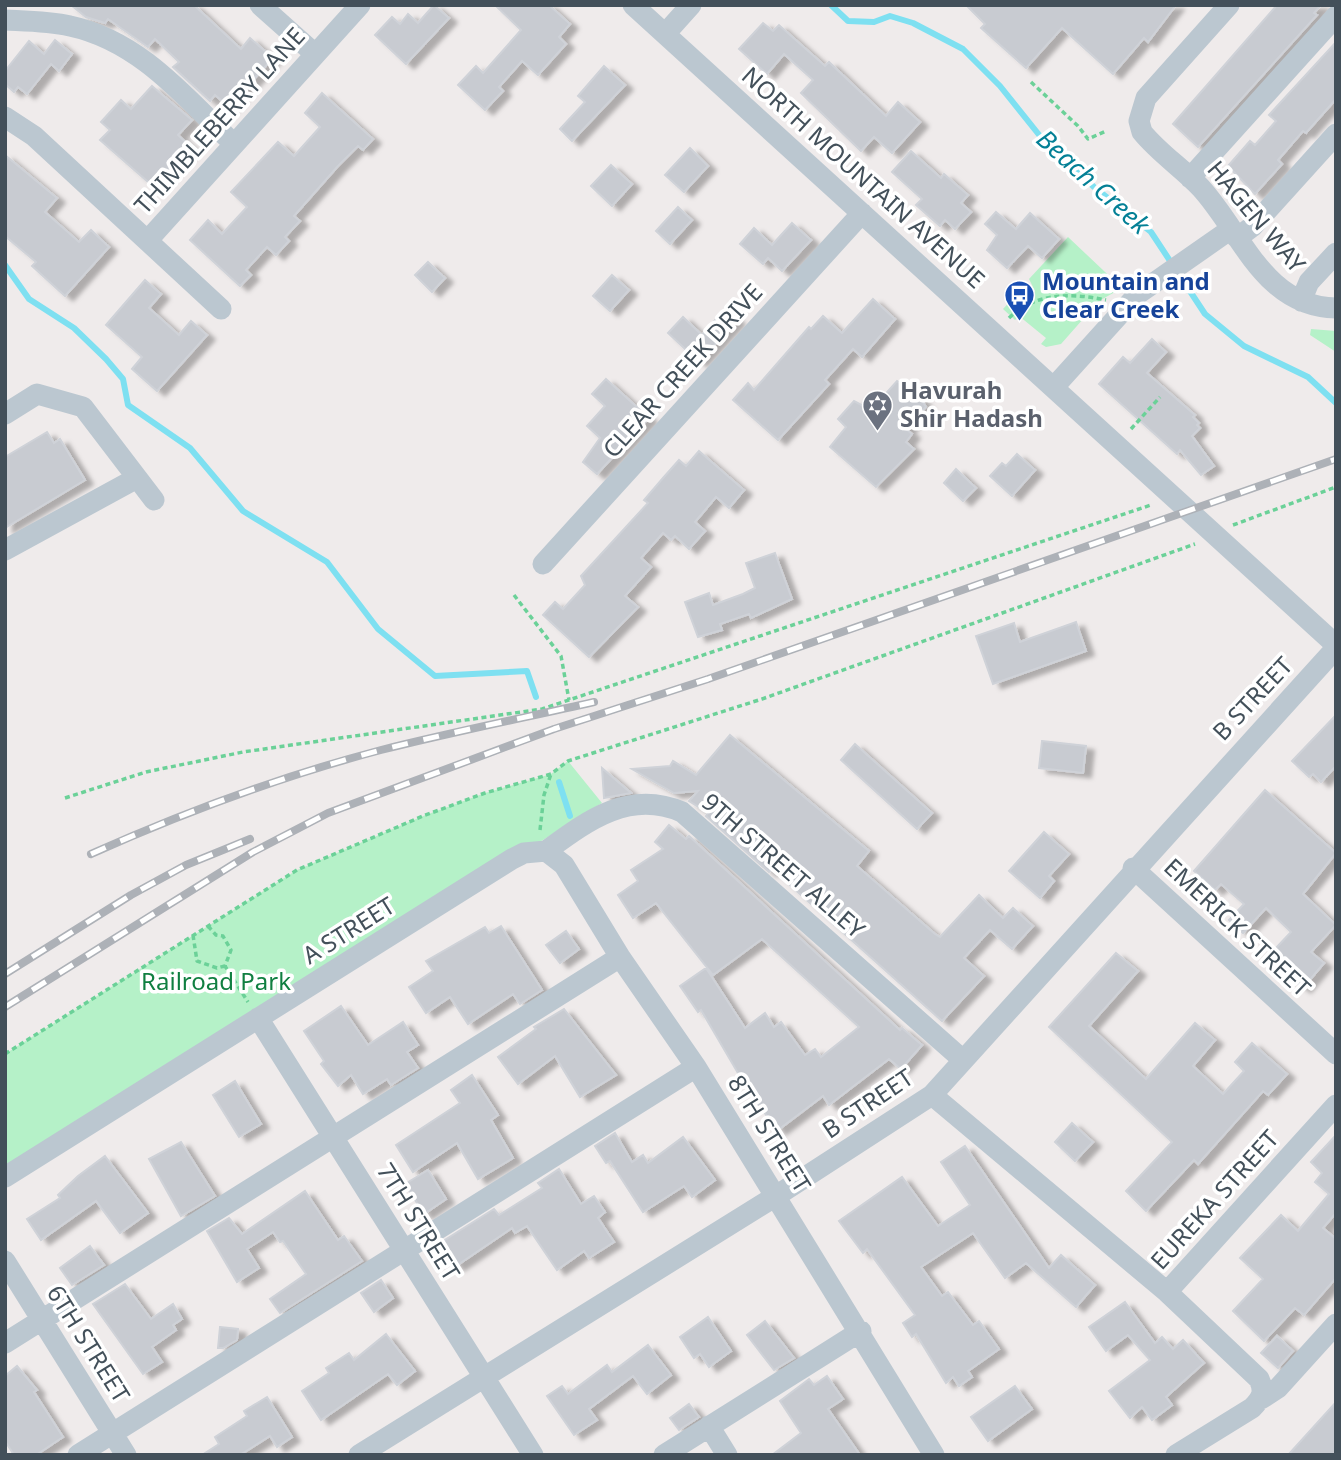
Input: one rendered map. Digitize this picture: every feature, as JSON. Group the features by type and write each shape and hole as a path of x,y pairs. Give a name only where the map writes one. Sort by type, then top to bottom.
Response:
{"street":[{"path":"260,5 315,54"},
{"name":"THIMBLEBERRY LANE","path":"148,240 360,5"},
{"name":"NORTH MOUNTAIN AVENUE","path":"633,5 1336,647"},
{"path":"665,34 691,5"},
{"name":"HAGEN WAY","path":"1229,5 1146,98 1140,109 1142,132 1190,178 1273,284 1301,301 1336,308"},
{"path":"1190,178 1336,16"},
{"path":"5,20 69,25 120,43 151,64 234,144"},
{"path":"5,117 34,136 221,309"},
{"path":"1054,387 1129,303 1148,286 1206,247 1253,226 1336,134"},
{"name":"CLEAR CREEK DRIVE","path":"542,564 862,213"},
{"path":"1301,301 1310,282 1336,253"},
{"path":"7,408 37,394 83,407 154,500"},
{"path":"5,550 137,478"},
{"name":"B STREET","path":"359,1455 776,1196 932,1095 1336,647"},
{"name":"9TH STREET ALLEY","path":"543,851 589,821 637,802 666,805 682,812 707,831 963,1060"},
{"name":"8TH STREET","path":"543,851 564,865 620,957 696,1067 861,1331 934,1455"},
{"name":"A STREET","path":"5,1177 512,859 523,853 543,851"},
{"name":"EMERICK STREET","path":"1133,869 1336,1054"},
{"path":"5,1343 620,957"},
{"name":"7TH STREET","path":"258,1018 533,1455"},
{"path":"78,1455 696,1067"},
{"path":"932,1095 1167,1292"},
{"name":"EUREKA STREET","path":"1261,1399 1263,1388 1259,1379 1167,1292 1336,1105"},
{"name":"6TH STREET","path":"5,1261 126,1455"},
{"path":"1176,1455 1238,1417 1278,1388 1336,1324"},
{"path":"664,1455 861,1331"},
{"path":"709,1426 727,1455"}],"path":[{"path":"1031,82 1078,126 1088,139 1106,131"},
{"path":"1009,318 1021,309 1058,294 1106,300"},
{"path":"1131,429 1160,397"},
{"path":"1238,523 1336,487"},
{"path":"65,798 146,772 243,752 509,715 569,700 1149,506 1170,494"},
{"path":"5,1054 297,870 371,836 485,793 551,774 568,761 749,703 1191,546"},
{"path":"514,594 561,656 569,700"},
{"path":"543,851 541,816 551,774"},
{"path":"208,926 228,942 231,950 225,966"},
{"path":"192,935 197,961 217,968 225,966"},
{"path":"225,966 258,1018"}],"green space":[{"path":"1068,237 1122,288 1099,301 1061,344 1046,347 1041,344 1046,338 1019,316 1015,320 1003,309 1016,295 1028,299 1035,291 1029,279"},
{"path":"1311,329 1336,331 1336,352 1310,335"},
{"name":"Railroad Park","path":"568,761 602,803 5,1177 5,1054 297,870 423,816 485,793 551,774"}],"building":[{"path":"71,5 194,5 241,49 250,38 273,58 229,107 215,95 210,101 173,67 179,62 155,39 148,47 108,19 105,23 86,17"},
{"path":"434,5 449,18 406,64 375,35 392,17 400,24 408,14 418,23"},
{"path":"495,5 549,5 570,24 559,37 566,44 538,75 522,61 499,87 503,91 485,110 458,85 476,66 483,73 521,30"},
{"path":"966,5 1176,5 1148,42 1144,38 1113,74 1062,28 1026,68 981,28 985,24"},
{"path":"1277,5 1321,5 1314,13 1317,15 1198,147 1173,124"},
{"path":"763,23 773,31 779,25 825,66 829,62 886,116 898,102 920,122 892,153 874,137 861,151 801,93 813,80 784,54 767,74 739,49"},
{"path":"55,40 72,54 59,71 51,64 27,94 18,87 14,92 5,84 5,71 29,41 44,54"},
{"path":"1336,42 1336,99 1278,160 1282,164 1255,194 1228,166 1250,141 1255,145 1276,121 1269,115"},
{"path":"604,66 625,85 572,141 560,129 585,102 578,96"},
{"path":"152,86 192,120 178,135 192,148 155,188 100,140 110,130 101,122 121,100 131,109"},
{"path":"322,93 373,139 363,150 358,146 338,166 294,216 300,221 285,237 289,241 276,255 267,247 246,270 251,275 240,286 190,240 208,220 222,234 247,207 231,192 278,142 294,156 320,127 305,113"},
{"path":"690,148 708,166 684,192 665,175"},
{"path":"911,151 941,178 944,174 968,195 961,203 971,212 955,229 945,220 940,226 916,205 922,199 892,172"},
{"path":"5,155 57,198 45,212 79,242 91,230 109,247 65,296 32,266 36,262 5,236"},
{"path":"611,165 632,184 612,206 591,186"},
{"path":"678,207 692,220 670,244 656,231"},
{"path":"996,212 1016,229 1030,213 1059,239 1042,258 1028,246 1007,268 987,250 997,235 985,224"},
{"path":"792,223 811,240 782,271 768,258 763,264 740,244 754,228 772,245"},
{"path":"428,262 445,278 432,292 415,275"},
{"path":"612,275 629,290 610,311 593,296"},
{"path":"145,280 161,294 149,308 179,335 191,321 207,335 157,391 132,369 142,357 106,325"},
{"path":"873,299 895,319 862,357 853,349 825,380 829,384 778,440 733,400 748,383 754,390 809,327 811,329 823,316 842,333"},
{"path":"725,309 737,320 699,362 668,333 683,317 702,335"},
{"path":"1152,339 1166,352 1147,373 1195,415 1193,417 1200,428 1192,436 1214,466 1201,475 1180,450 1177,454 1099,384 1123,357 1130,363"},
{"path":"606,379 649,418 597,474 583,462 600,438 587,426 605,406 592,394"},
{"name":"Havurah Shir Hadash","path":"897,381 921,399 926,407 906,429 912,434 906,442 914,449 876,487 830,447 846,427 838,419 854,401 871,410"},
{"path":"47,432 54,443 60,439 85,480 5,528 5,457"},
{"path":"699,451 744,490 729,508 716,497 695,522 705,531 689,549 675,536 671,540 663,533 641,558 651,567 625,596 638,607 589,657 543,615 555,602 563,609 585,585 581,576 648,503 644,500 679,460 686,466"},
{"path":"1017,454 1035,470 1012,496 990,476 1002,463 1006,466"},
{"path":"956,469 976,488 963,501 944,483"},
{"path":"775,553 792,599 751,618 749,614 720,624 722,630 698,637 685,602 709,593 713,605 755,588 746,563"},
{"path":"1076,622 1086,651 993,684 976,636 1014,623 1020,642"},
{"path":"1336,715 1336,766 1321,782 1313,774 1309,777 1292,761"},
{"path":"730,735 869,851 857,866 935,934 940,937 979,895 1003,918 1013,908 1033,926 1012,949 990,930 964,958 984,976 942,1021 772,869 769,872 706,816 708,813 689,801 698,791 674,793 632,769 670,766 673,761 696,775"},
{"path":"1042,741 1086,746 1083,773 1039,768"},
{"path":"855,744 932,813 917,829 841,760"},
{"path":"602,768 631,793 604,798"},
{"path":"1265,790 1336,853 1303,894 1336,925 1311,952 1324,963 1303,988 1285,974 1292,966 1275,949 1291,932 1266,908 1243,933 1229,920 1244,904 1221,884 1215,890 1194,871"},
{"path":"669,825 686,839 689,836 900,1030 902,1028 922,1045 901,1069 889,1059 829,1105 823,1096 778,1130 752,1097 701,1010 698,1012 680,986 706,968 745,1028 765,1013 774,1027 781,1022 805,1055 815,1049 821,1057 859,1027 762,939 713,975 656,903 633,918 618,895 638,881 631,870 663,849 655,842"},
{"path":"1044,832 1069,854 1049,876 1054,881 1040,898 1009,871"},
{"path":"501,926 542,990 520,1004 513,994 468,1024 450,997 426,1013 409,987 433,971 426,961 485,927 489,933"},
{"path":"566,931 579,949 560,963 546,945"},
{"path":"1116,953 1138,971 1089,1026 1146,1079 1195,1023 1215,1040 1193,1066 1223,1094 1244,1071 1235,1062 1252,1043 1287,1074 1268,1095 1263,1091 1198,1164 1194,1160 1146,1211 1126,1191 1172,1142 1049,1027"},
{"path":"341,1006 368,1045 403,1022 418,1045 407,1052 418,1068 391,1085 387,1079 363,1094 351,1075 338,1086 321,1064 324,1061 304,1031"},
{"path":"564,1009 616,1075 580,1097 555,1056 518,1084 498,1057 536,1029 534,1027"},
{"path":"472,1075 498,1115 491,1120 513,1158 478,1179 457,1143 413,1172 396,1145 460,1103 451,1090"},
{"path":"235,1081 261,1124 239,1137 213,1095"},
{"path":"1072,1123 1093,1142 1075,1161 1055,1142"},
{"path":"615,1133 632,1162 643,1155 648,1163 683,1137 715,1180 692,1197 684,1186 643,1212 610,1161 606,1163 595,1146"},
{"path":"1336,1135 1336,1213 1323,1228 1336,1239 1336,1278 1304,1315 1295,1308 1264,1341 1233,1311 1263,1279 1240,1258 1281,1215 1298,1231 1329,1194 1315,1182 1322,1173 1311,1162"},
{"path":"181,1142 215,1196 181,1216 149,1159"},
{"path":"965,1146 1049,1268 1061,1255 1095,1285 1076,1307 1026,1263 1005,1278 973,1233 921,1267 942,1296 948,1292 973,1325 979,1321 999,1349 968,1371 972,1377 959,1386 953,1377 946,1383 916,1334 912,1337 903,1323 915,1315 867,1249 863,1253 839,1221 902,1177 938,1226 970,1205 941,1162"},
{"path":"105,1156 148,1213 120,1233 96,1201 41,1240 27,1219 60,1198 58,1195 78,1176"},
{"path":"559,1169 581,1204 594,1196 605,1212 598,1218 614,1242 589,1258 584,1251 557,1270 527,1226 515,1233 512,1228 456,1266 440,1243 494,1209 499,1215 542,1188 538,1183"},
{"path":"428,1170 446,1199 424,1214 405,1184"},
{"path":"305,1191 338,1240 344,1236 362,1261 280,1313 270,1299 306,1274 283,1241 280,1242 273,1232 247,1249 259,1268 237,1282 207,1231 229,1218 242,1234"},
{"path":"90,1246 104,1265 72,1285 60,1268"},
{"path":"381,1280 393,1298 374,1312 361,1293"},
{"path":"125,1284 151,1319 173,1304 182,1319 173,1325 176,1330 152,1347 162,1362 143,1374 93,1304"},
{"path":"1125,1302 1155,1343 1162,1337 1173,1349 1183,1340 1204,1363 1166,1397 1172,1405 1152,1420 1142,1407 1130,1418 1109,1391 1150,1360 1128,1335 1106,1351 1089,1327"},
{"path":"708,1317 731,1351 709,1367 700,1354 694,1358 680,1337"},
{"path":"765,1321 794,1358 774,1370 747,1335"},
{"path":"220,1327 238,1329 237,1340 218,1348"},
{"path":"386,1334 415,1371 397,1385 388,1374 321,1420 302,1391 329,1373 326,1368 349,1353 354,1360"},
{"path":"1277,1336 1293,1351 1278,1368 1261,1353"},
{"path":"648,1345 671,1375 647,1394 633,1376 589,1409 597,1420 574,1435 547,1396 562,1386 568,1394 607,1365 612,1372"},
{"path":"17,1366 37,1390 34,1392 63,1437 36,1455 14,1455 5,1441 5,1376"},
{"path":"827,1376 843,1399 828,1409 860,1455 772,1455 801,1433 780,1401 809,1379 814,1385"},
{"path":"1015,1386 1032,1409 988,1441 971,1417"},
{"path":"267,1397 292,1437 277,1447 270,1436 240,1455 202,1455 219,1444 215,1437 247,1416 244,1411"},
{"path":"1336,1402 1336,1455 1288,1455"},
{"path":"689,1404 699,1417 679,1430 670,1418"}],"waterway":[{"name":"Beach Creek","path":"831,5 848,21 874,22 890,16 913,23 963,49 1000,86 1040,136 1094,187 1151,232 1205,314 1244,346 1308,377 1336,403"},
{"path":"5,265 29,299 74,328 106,359 123,379 128,405 190,448 243,511 327,562 378,629 435,676 527,671 536,697"},
{"path":"559,782 570,816"}],"railway":[{"path":"5,1007 253,852 328,813 554,729 708,679 1336,459"},
{"path":"91,854 198,809 307,771 408,743 594,702"},
{"path":"5,974 131,895 186,865 250,839"}],"place":[{"name":"Mountain and Clear Creek","path":"1019,323"},
{"name":"Havurah Shir Hadash","path":"877,432"}]}
